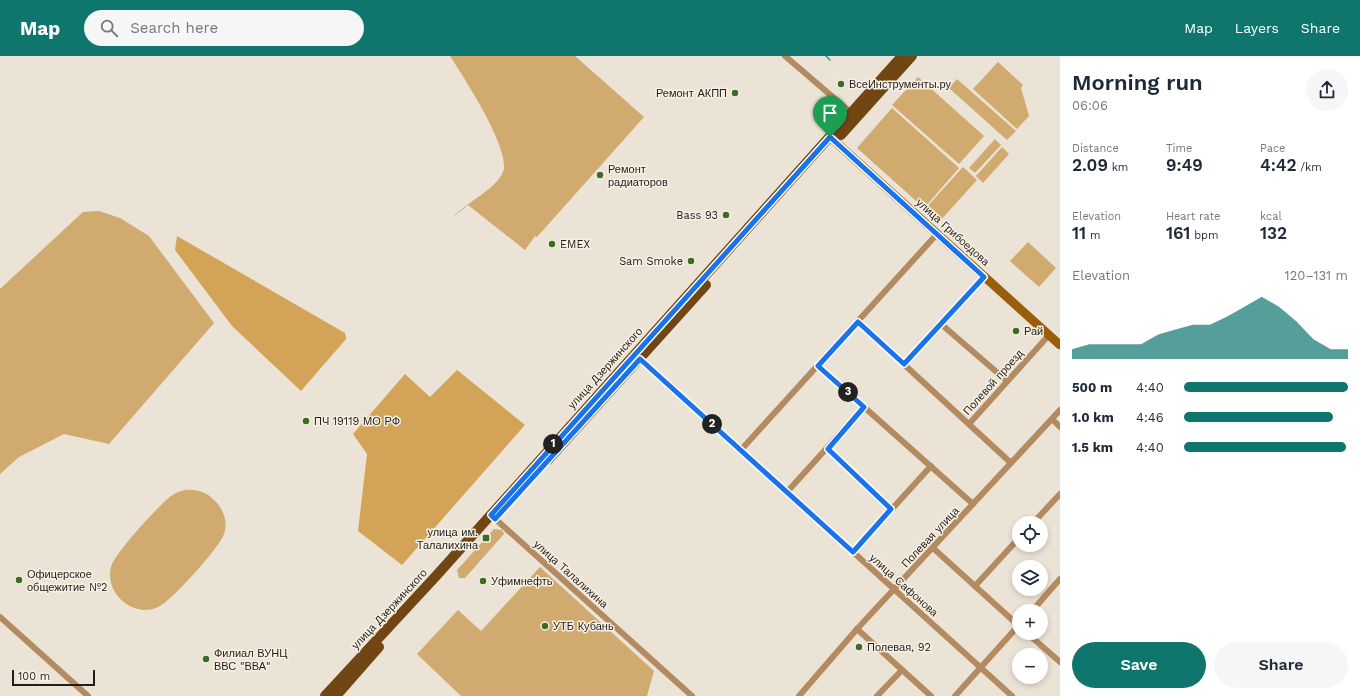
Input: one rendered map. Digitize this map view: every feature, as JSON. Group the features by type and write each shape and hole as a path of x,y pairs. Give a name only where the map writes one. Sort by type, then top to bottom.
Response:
{"main road":[{"name":"улица Дзержинского","path":"326,696 640,359 832,139 850,114 902,56"},
{"name":"улица Дзержинского","path":"336,696 493,517 832,139 912,56"}],"street":[{"path":"785,56 848,110 850,114"},
{"name":"улица Грибоедова","path":"832,139 1060,345"},
{"path":"740,451 937,234"},
{"path":"904,364 984,277"},
{"path":"858,322 1011,463"},
{"path":"941,324 1007,381"},
{"name":"Полевой проезд","path":"969,424 1049,335"},
{"name":"улица Сафонова","path":"640,359 1012,696"},
{"path":"818,366 973,504"},
{"path":"787,492 828,449 864,407"},
{"name":"Полевая улица","path":"799,696 857,629 1060,410"},
{"path":"1052,419 1060,427"},
{"path":"828,449 891,509"},
{"path":"853,552 931,466"},
{"path":"1040,516 1060,494"},
{"name":"улица Талалихина","path":"493,517 692,696"},
{"path":"975,586 1012,546"},
{"path":"933,548 1012,619"},
{"path":"1038,604 1060,579"},
{"path":"0,617 88,696"},
{"path":"857,629 931,696"},
{"path":"955,696 1012,633"},
{"path":"1035,640 1060,662"},
{"path":"877,696 902,670"}],"shaded area":[{"path":"450,56 575,56 644,117 537,237 535,236 525,250 468,205 488,190 499,178 503,172 504,162 494,131 475,96"},
{"path":"998,62 1023,85 1021,88 1029,116 1017,129 973,89"},
{"path":"918,77 984,136 959,164 892,105"},
{"path":"957,79 1016,131 1007,140 949,88"},
{"path":"892,108 959,168 924,208 857,148"},
{"path":"995,139 1001,145 975,173 969,168"},
{"path":"1002,147 1009,154 983,183 976,176"},
{"path":"963,167 977,180 939,222 925,209"},
{"path":"99,211 120,218 149,236 214,323 109,444 64,434 19,457 0,474 0,289 83,212"},
{"path":"177,236 345,333 346,339 301,391 232,326 175,250"},
{"path":"1028,242 1056,268 1039,287 1010,261"},
{"path":"457,370 525,425 402,565 358,531 367,454 353,434 405,374 430,397"},
{"path":"185,490 194,490 205,493 212,498 223,512 226,525 221,541 205,561 166,602 160,606 150,609 141,610 132,607 117,595 112,586 110,577 111,567 128,541 157,509 173,495"},
{"path":"494,529 502,530 504,534 465,578 459,578 457,570"},
{"name":"УТБ Кубань","path":"540,567 654,671 647,696 461,696 417,654 458,610 481,631"}],"waterway":[{"path":"826,56 830,60"}],"place":[{"name":"ВсеИнструменты.ру","path":"841,84"},
{"name":"Ремонт АКПП","path":"735,93"},
{"name":"Ремонт радиаторов","path":"600,175"},
{"name":"Bass 93","path":"726,215"},
{"name":"EMEX","path":"552,244"},
{"name":"Sam Smoke","path":"691,261"},
{"name":"Рай","path":"1016,331"},
{"name":"ПЧ 19119 МО РФ","path":"306,421"},
{"name":"улица им. Талалихина","path":"486,538"},
{"name":"Офицерское общежитие №2","path":"19,580"},
{"name":"Уфимнефть","path":"483,581"},
{"name":"УТБ Кубань","path":"545,626"},
{"name":"Полевая, 92","path":"859,647"},
{"name":"Филиал ВУНЦ ВВС \"ВВА\"","path":"206,659"}],"route":[{"path":"830,137 984,277 904,364 858,322 818,366 864,407 828,449 891,509 853,552 640,359 495,519 491,515 830,137"}]}
